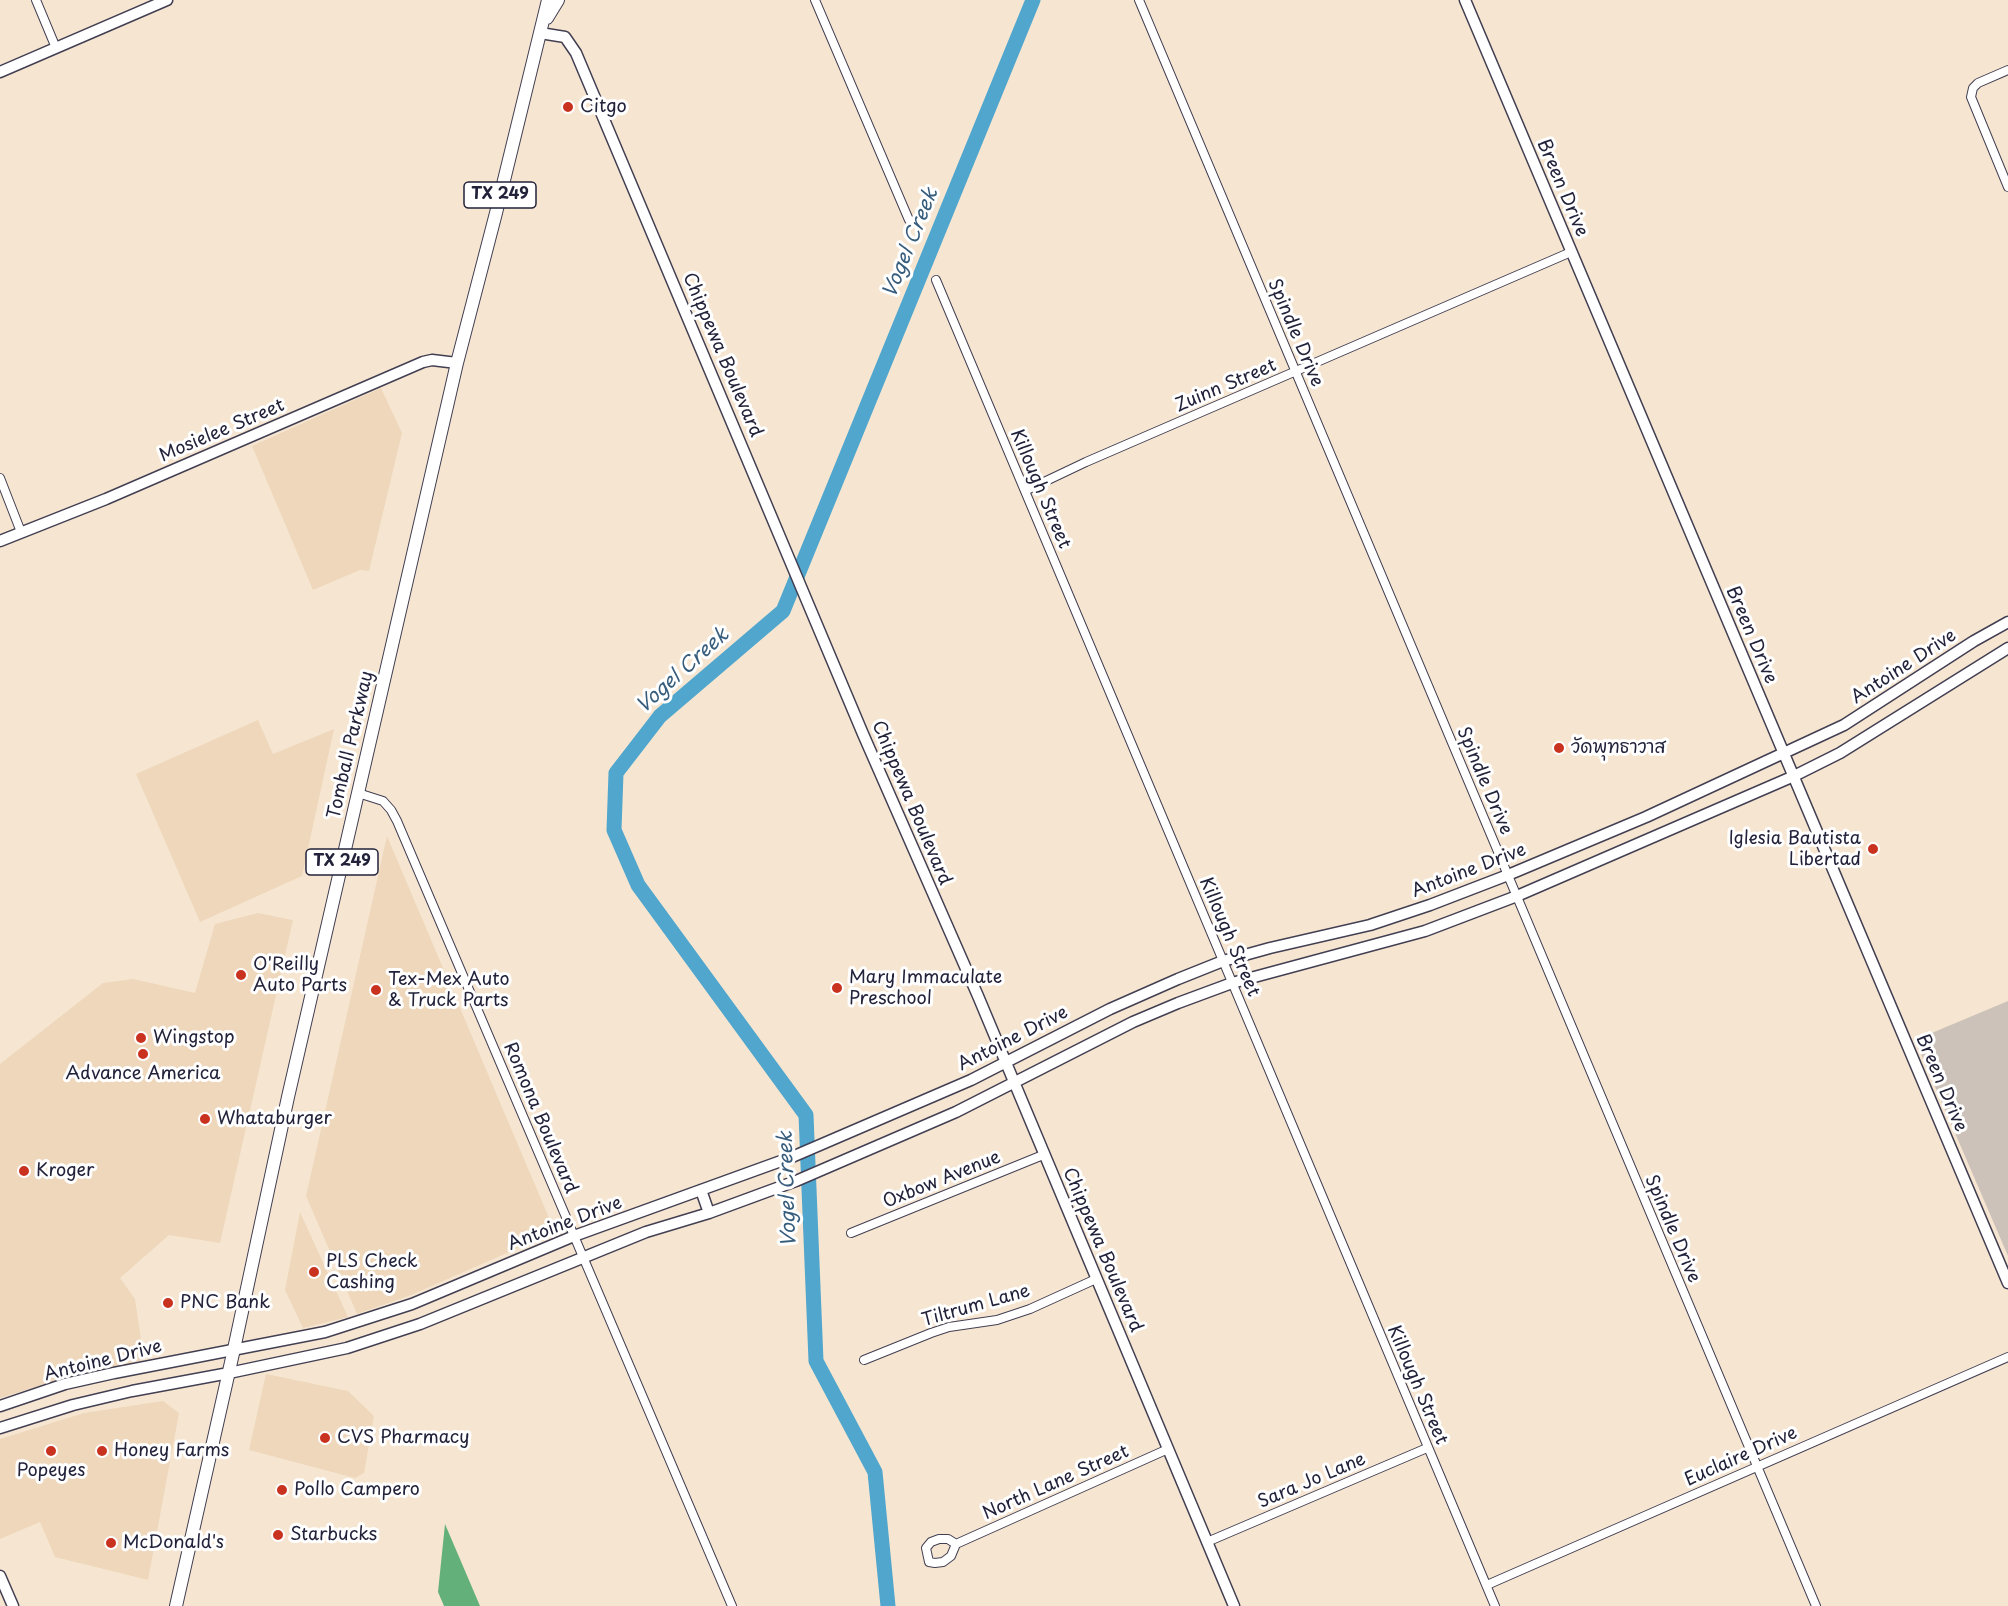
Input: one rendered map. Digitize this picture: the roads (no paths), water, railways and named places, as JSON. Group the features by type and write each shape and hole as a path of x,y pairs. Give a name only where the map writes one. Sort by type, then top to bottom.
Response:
{"main road":[{"path":"0,72 167,0"},
{"name":"Tomball Parkway","path":"176,1606 288,1097 457,363 548,0"},
{"path":"541,30 558,0"},
{"name":"Breen Drive","path":"1465,0 2008,1283"},
{"name":"Chippewa Boulevard","path":"541,30 566,37 576,53 1234,1606"},
{"name":"Mosielee Street","path":"0,541 116,495 423,362 432,360 457,363"},
{"name":"Antoine Drive","path":"0,1406 65,1384 325,1332 412,1304 574,1236 792,1157 885,1118 1005,1063 1110,1009 1223,961 1276,946 1370,925 1430,905 1646,817 1844,725 1974,641 2008,622"},
{"name":"Antoine Drive","path":"0,1428 73,1405 132,1390 229,1373 347,1348 420,1324 646,1232 709,1213 796,1181 956,1112 1133,1023 1232,983 1425,931 1517,896 1794,776 1840,753 2008,648"},
{"path":"1926,672 1938,690"},
{"path":"1646,817 1654,836"},
{"path":"1370,925 1376,946"},
{"path":"885,1118 894,1138"},
{"path":"701,1190 709,1213"},
{"path":"412,1304 420,1324"},
{"path":"65,1384 73,1405"},
{"path":"0,1576 13,1606"}],"street":[{"path":"36,0 56,48"},
{"path":"814,0 909,220"},
{"name":"Spindle Drive","path":"1139,0 1816,1606"},
{"path":"2008,70 1978,83 1973,88 1971,97 2008,187"},
{"name":"Zuinn Street","path":"1024,491 1571,252"},
{"name":"Killough Street","path":"936,280 1495,1606"},
{"path":"0,478 21,532"},
{"name":"Romona Boulevard","path":"358,793 383,801 397,821 732,1606"},
{"name":"Oxbow Avenue","path":"851,1233 1043,1155"},
{"name":"Tiltrum Lane","path":"864,1360 949,1327 997,1320 1030,1309 1096,1279"},
{"name":"Euclaire Drive","path":"1486,1585 2008,1357"},
{"name":"Sara Jo Lane","path":"1208,1542 1427,1448"},
{"name":"North Lane Street","path":"956,1544 1168,1449"}],"waterway":[{"name":"Vogel Creek","path":"888,1606 875,1472 816,1361 806,1115 638,885 614,830 616,773 660,716 783,611 1033,0"}],"place":[{"name":"Citgo","path":"568,107"},
{"name":"วัดพุทธาวาส","path":"1559,748"},
{"name":"Iglesia Bautista Libertad","path":"1873,849"},
{"name":"O'Reilly Auto Parts","path":"241,975"},
{"name":"Mary Immaculate Preschool","path":"837,988"},
{"name":"Tex-Mex Auto & Truck Parts","path":"376,990"},
{"name":"Wingstop","path":"141,1038"},
{"name":"Advance America","path":"143,1054"},
{"name":"Whataburger","path":"205,1119"},
{"name":"Kroger","path":"24,1171"},
{"name":"PLS Check Cashing","path":"314,1272"},
{"name":"PNC Bank","path":"168,1303"},
{"name":"CVS Pharmacy","path":"325,1438"},
{"name":"Popeyes","path":"51,1451"},
{"name":"Honey Farms","path":"102,1451"},
{"name":"Pollo Campero","path":"282,1490"},
{"name":"Starbucks","path":"278,1535"},
{"name":"McDonald's","path":"111,1543"}]}
